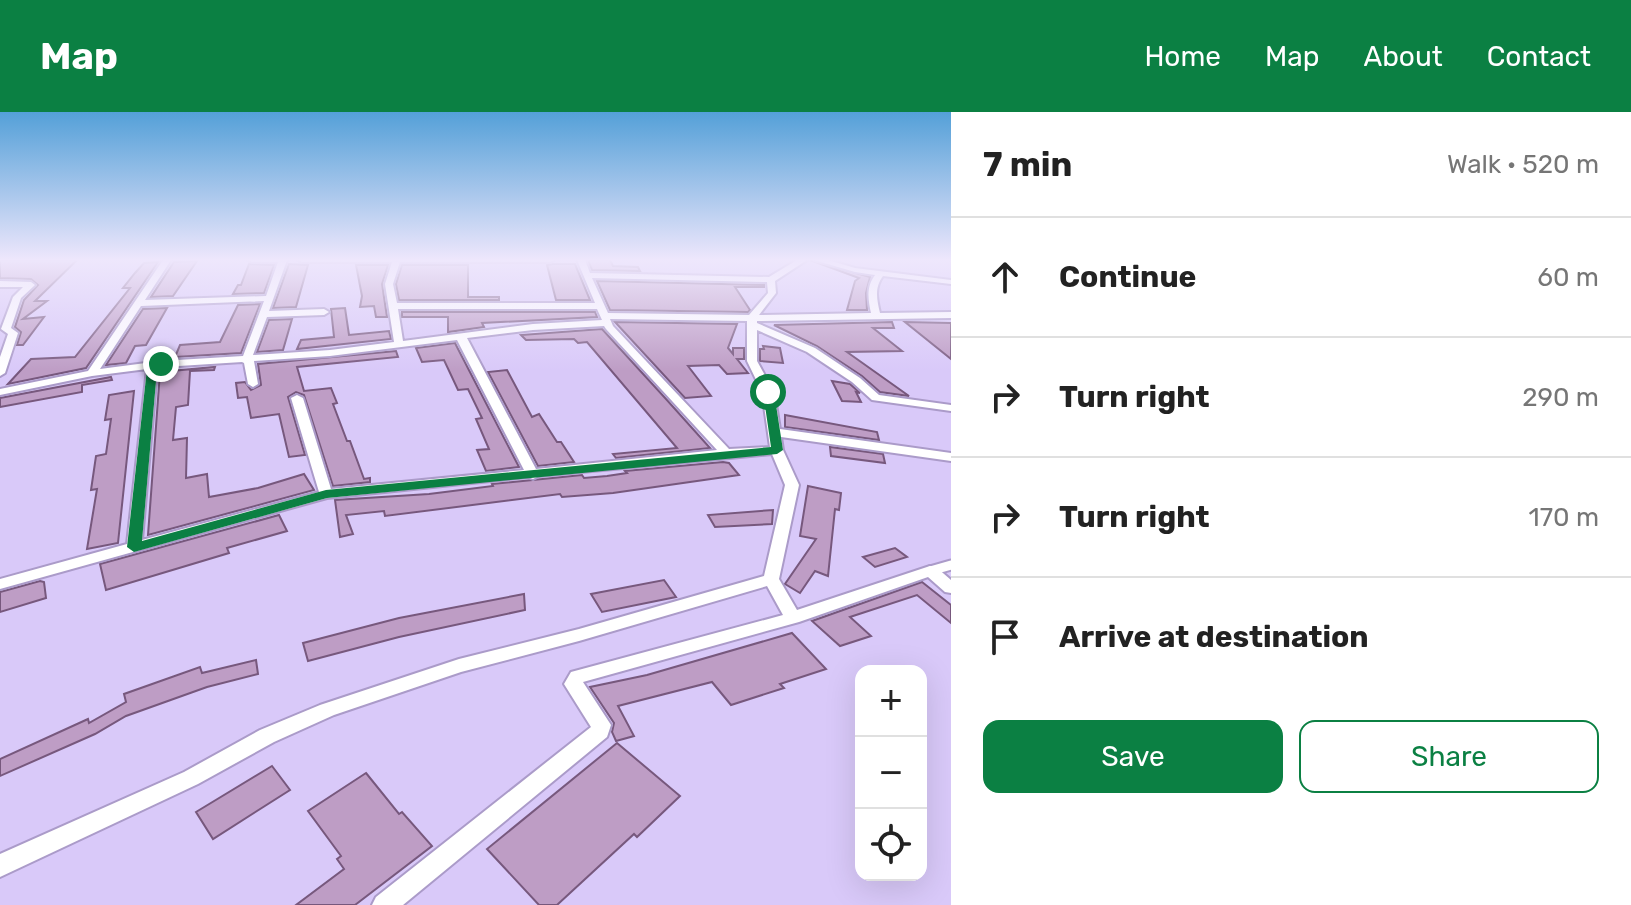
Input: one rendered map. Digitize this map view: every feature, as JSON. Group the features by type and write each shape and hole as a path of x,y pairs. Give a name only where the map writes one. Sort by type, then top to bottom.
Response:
{"street":[{"path":"0,373 13,333 6,329 17,297"},
{"path":"92,373 143,297"},
{"path":"391,297 399,345"},
{"path":"596,297 603,315 726,453"},
{"path":"769,297 752,322 752,361 768,392 777,450 792,485 774,584 793,618"},
{"path":"872,297 876,314"},
{"path":"139,303 269,298 248,360 253,384"},
{"path":"393,306 752,322 876,314 951,315"},
{"path":"262,314 324,312"},
{"path":"0,392 92,373 161,364 248,360 399,345 603,315"},
{"path":"752,322 811,350 856,380 876,398 951,408"},
{"path":"461,337 533,475"},
{"path":"134,547 152,369 161,364"},
{"path":"297,398 326,494"},
{"path":"774,432 951,457"},
{"path":"0,584 326,494 777,450"},
{"path":"384,905 600,731 601,725 573,680 793,618 930,571 951,588"},
{"path":"0,866 191,778 267,736 327,710 459,666 774,584"}],"lane":[{"path":"930,571 951,565"}],"building":[{"path":"39,297 35,301 47,301 23,319 44,317 23,345 17,345 21,332 15,327 24,300"},
{"path":"123,297 134,297 86,368 8,384 31,359 75,357"},
{"path":"277,297 299,297 296,307 273,308"},
{"path":"362,297 384,297 387,317 376,317 374,306 360,307"},
{"path":"398,297 499,297 499,300 399,300"},
{"path":"555,297 589,297 590,300 556,300"},
{"path":"604,297 742,297 750,310 748,312 610,310"},
{"path":"851,297 866,297 867,310 847,310"},
{"path":"260,304 241,353 175,357 180,345 220,342 238,305"},
{"path":"167,308 146,345 135,346 126,363 106,365 143,309"},
{"path":"345,308 349,335 389,331 391,339 297,349 301,340 334,337 331,309"},
{"path":"402,312 595,312 597,317 482,323 484,327 448,332 448,317 402,317"},
{"path":"292,319 283,350 257,352 269,320"},
{"path":"615,322 737,324 728,348 733,354 733,348 744,348 744,359 737,359 748,373 727,374 719,365 688,366 711,396 685,398"},
{"path":"892,322 894,328 873,328 902,351 847,352 909,396 880,392 817,346 774,325"},
{"path":"905,322 951,323 951,359"},
{"path":"602,329 710,448 616,458 613,454 677,448 587,342 578,343 574,339 526,340 521,335"},
{"path":"455,343 519,467 486,471 477,450 489,449 476,419 482,418 468,389 458,390 444,360 422,362 416,348"},
{"path":"763,346 780,348 783,363 760,361"},
{"path":"396,351 398,357 297,367 304,391 331,388 337,403 333,404 347,441 350,441 364,479 370,478 370,482 333,486 304,395 296,392 288,397 305,455 289,457 279,414 251,418 247,397 238,398 236,383 245,382 251,390 261,385 258,364"},
{"path":"215,367 214,370 190,371 188,405 176,407 173,440 187,438 186,478 207,474 209,497 258,488 304,474 314,490 148,535 160,372"},
{"path":"507,370 532,417 539,414 574,462 538,466 488,372"},
{"path":"111,377 112,380 82,385 82,392 0,407 0,398"},
{"path":"832,381 850,384 860,393 856,392 861,402 842,401"},
{"path":"134,391 118,543 87,549 97,489 91,490 96,456 106,454 111,419 105,420 109,395"},
{"path":"785,415 877,432 879,440 785,427"},
{"path":"830,447 883,454 885,463 831,456"},
{"path":"729,463 739,475 613,493 562,497 560,494 385,516 384,511 346,515 353,534 340,537 335,500 429,494 492,484 582,475 584,478 607,476 627,473 625,471"},
{"path":"808,486 841,493 839,510 835,509 828,576 815,571 800,593 785,584 816,539 800,536"},
{"path":"773,510 772,524 715,527 708,515"},
{"path":"279,515 287,531 227,548 229,553 106,590 100,564"},
{"path":"895,548 907,557 875,567 863,557"},
{"path":"664,580 676,597 602,612 591,594"},
{"path":"44,582 46,598 0,612 0,592"},
{"path":"922,582 951,605 951,623 917,595 850,617 871,636 840,646 812,621"},
{"path":"524,594 525,610 399,637 308,661 303,643 399,618"},
{"path":"792,633 826,669 780,684 784,688 731,705 712,682 618,706 634,736 616,741 612,732 614,723 590,687 647,675"},
{"path":"256,660 258,674 207,687 126,716 95,734 0,776 0,759 88,719 89,723 126,702 124,694 200,667 202,673"},
{"path":"617,743 680,796 557,905 539,905 487,849"},
{"path":"272,766 290,790 213,839 196,812"},
{"path":"366,773 399,814 402,812 432,846 355,905 296,905 344,869 337,859 341,856 308,811"}],"route":[{"path":"161,364 152,369 134,547 326,494 402,489 777,450 768,392"}]}
